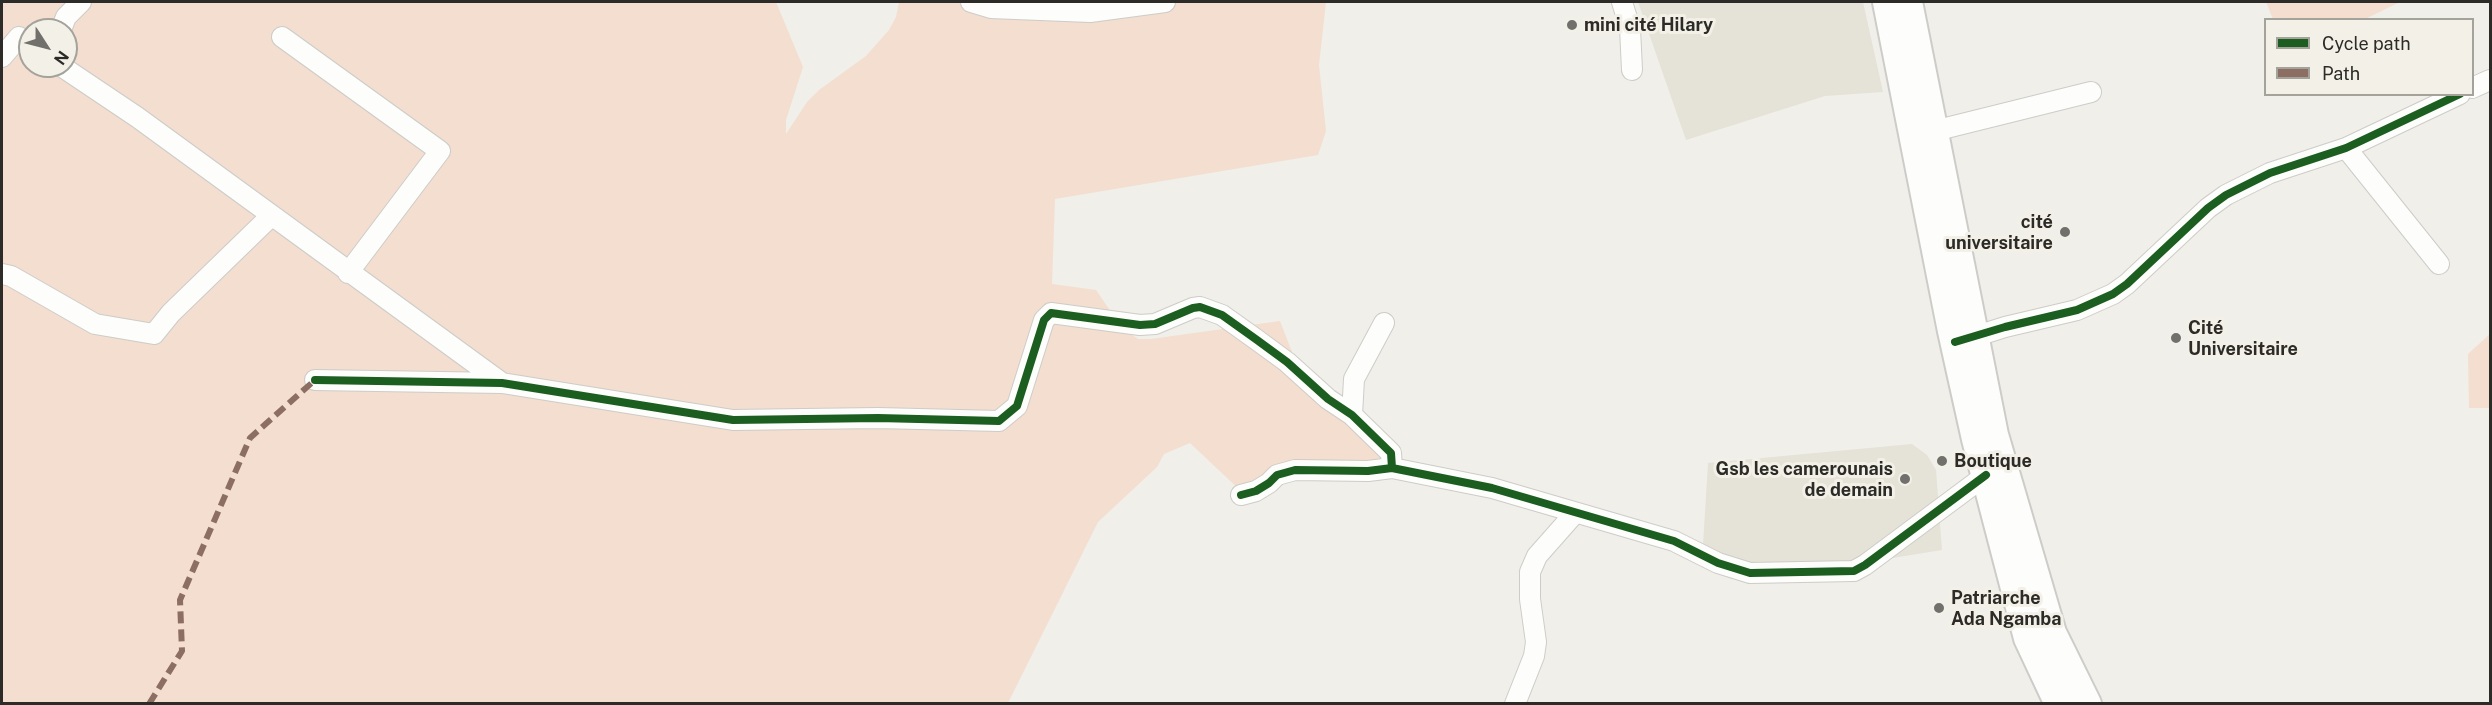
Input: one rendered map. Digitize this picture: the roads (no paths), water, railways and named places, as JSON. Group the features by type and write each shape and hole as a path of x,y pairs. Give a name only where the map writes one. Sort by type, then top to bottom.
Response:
{"main road":[{"path":"1887,2 1965,340 2052,633 2087,704"},
{"path":"1908,2 1934,130 1986,476 2028,638 2059,704"}],"street":[{"path":"66,18 81,2"},
{"path":"971,2 991,8 1090,12 1165,2"},
{"path":"1622,2 1630,28 1632,70"},
{"path":"282,37 440,151 348,273"},
{"path":"2,57 18,38"},
{"path":"78,77 137,117 348,273 502,383"},
{"path":"2474,87 2490,80"},
{"path":"1934,130 2091,92"},
{"path":"1965,340 2005,327 2077,310 2113,294 2127,284 2208,208 2226,195 2270,173 2346,148 2456,96"},
{"path":"2346,148 2439,264"},
{"path":"2,274 11,276 96,324 154,334 171,313 271,216"},
{"path":"315,380 502,383 733,420 878,418 999,420 1017,406 1044,320 1051,313 1140,325 1155,324 1200,307 1222,315 1287,362 1310,385 1352,415 1391,453 1392,468"},
{"path":"1352,415 1354,379 1384,323"},
{"path":"1241,495 1256,491 1277,475 1295,470 1368,471 1392,468 1492,488 1674,541 1719,563 1750,573 1854,571 1986,476"},
{"path":"1515,704 1534,656 1536,642 1530,598 1530,572 1537,556 1575,513"}],"place":[{"name":"mini cité Hilary","path":"1572,25"},
{"name":"cité universitaire","path":"2065,232"},
{"name":"Cité Universitaire","path":"2176,338"},
{"name":"Boutique","path":"1942,461"},
{"name":"Gsb les camerounais de demain","path":"1905,479"},
{"name":"Patriarche Ada Ngamba","path":"1939,608"}]}
